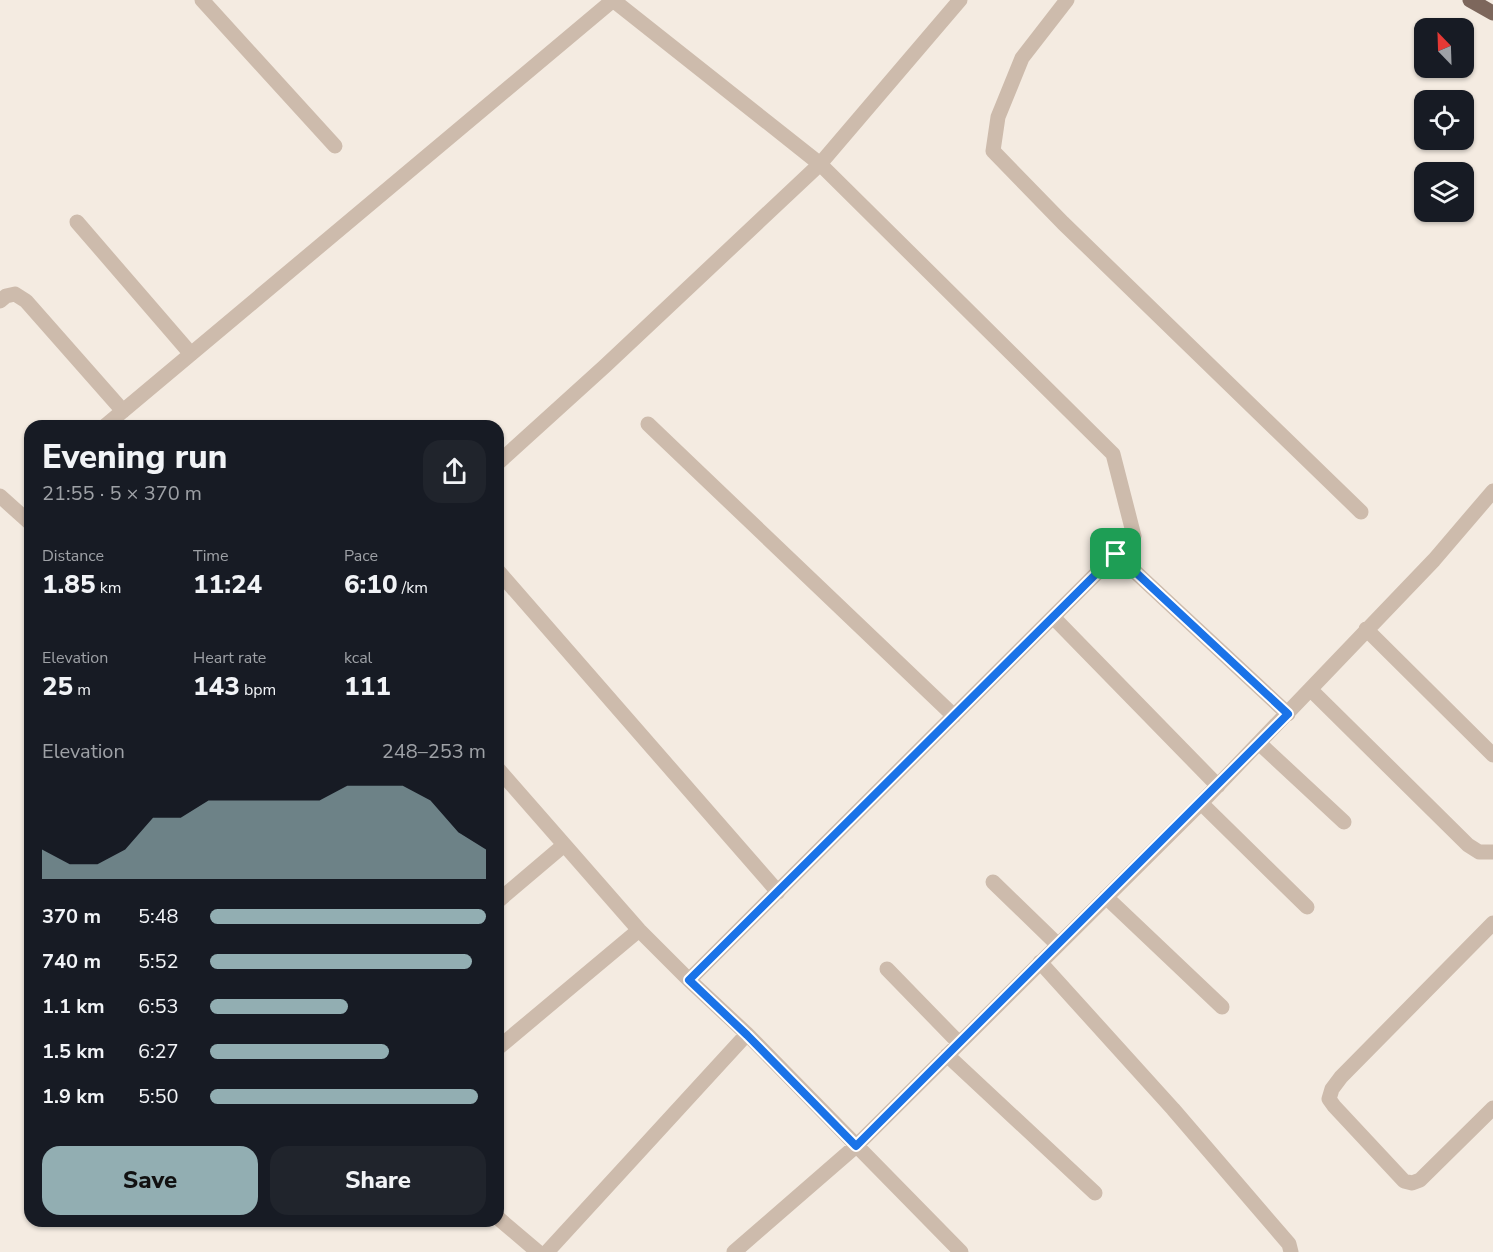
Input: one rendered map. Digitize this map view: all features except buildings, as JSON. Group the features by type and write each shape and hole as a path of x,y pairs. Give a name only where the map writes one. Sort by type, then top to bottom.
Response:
{"main road":[{"path":"1470,0 1493,13"}],"street":[{"path":"202,0 335,146"},
{"path":"112,420 612,0 820,165 1113,454 1134,536 689,980"},
{"path":"504,458 820,165 960,0"},
{"path":"1066,0 1022,58 998,117 993,151 1062,223 1361,512"},
{"path":"77,222 191,354"},
{"path":"0,301 6,296 15,294 26,301 123,411"},
{"path":"648,424 954,716"},
{"path":"0,496 24,518"},
{"path":"734,1252 856,1146 1201,803 1490,500"},
{"path":"1116,554 1288,714"},
{"path":"504,578 778,892"},
{"path":"1053,617 1218,786"},
{"path":"1366,629 1493,755"},
{"path":"1311,690 1468,845 1479,852 1493,852"},
{"path":"1259,743 1344,822"},
{"path":"504,776 639,930 747,1035 961,1252"},
{"path":"1201,803 1307,907"},
{"path":"504,896 564,845"},
{"path":"993,882 1058,945"},
{"path":"1106,897 1222,1007"},
{"path":"1493,923 1341,1077 1332,1089 1329,1099 1404,1181 1412,1183 1420,1180 1493,1107"},
{"path":"504,1043 639,930"},
{"path":"1040,962 1173,1109 1289,1244 1291,1252"},
{"path":"887,969 959,1043"},
{"path":"547,1252 747,1035"},
{"path":"947,1055 1095,1193"},
{"path":"504,1223 538,1252"}],"route":[{"path":"1116,554 1288,714 856,1146 747,1035 689,980 1116,554"}]}
